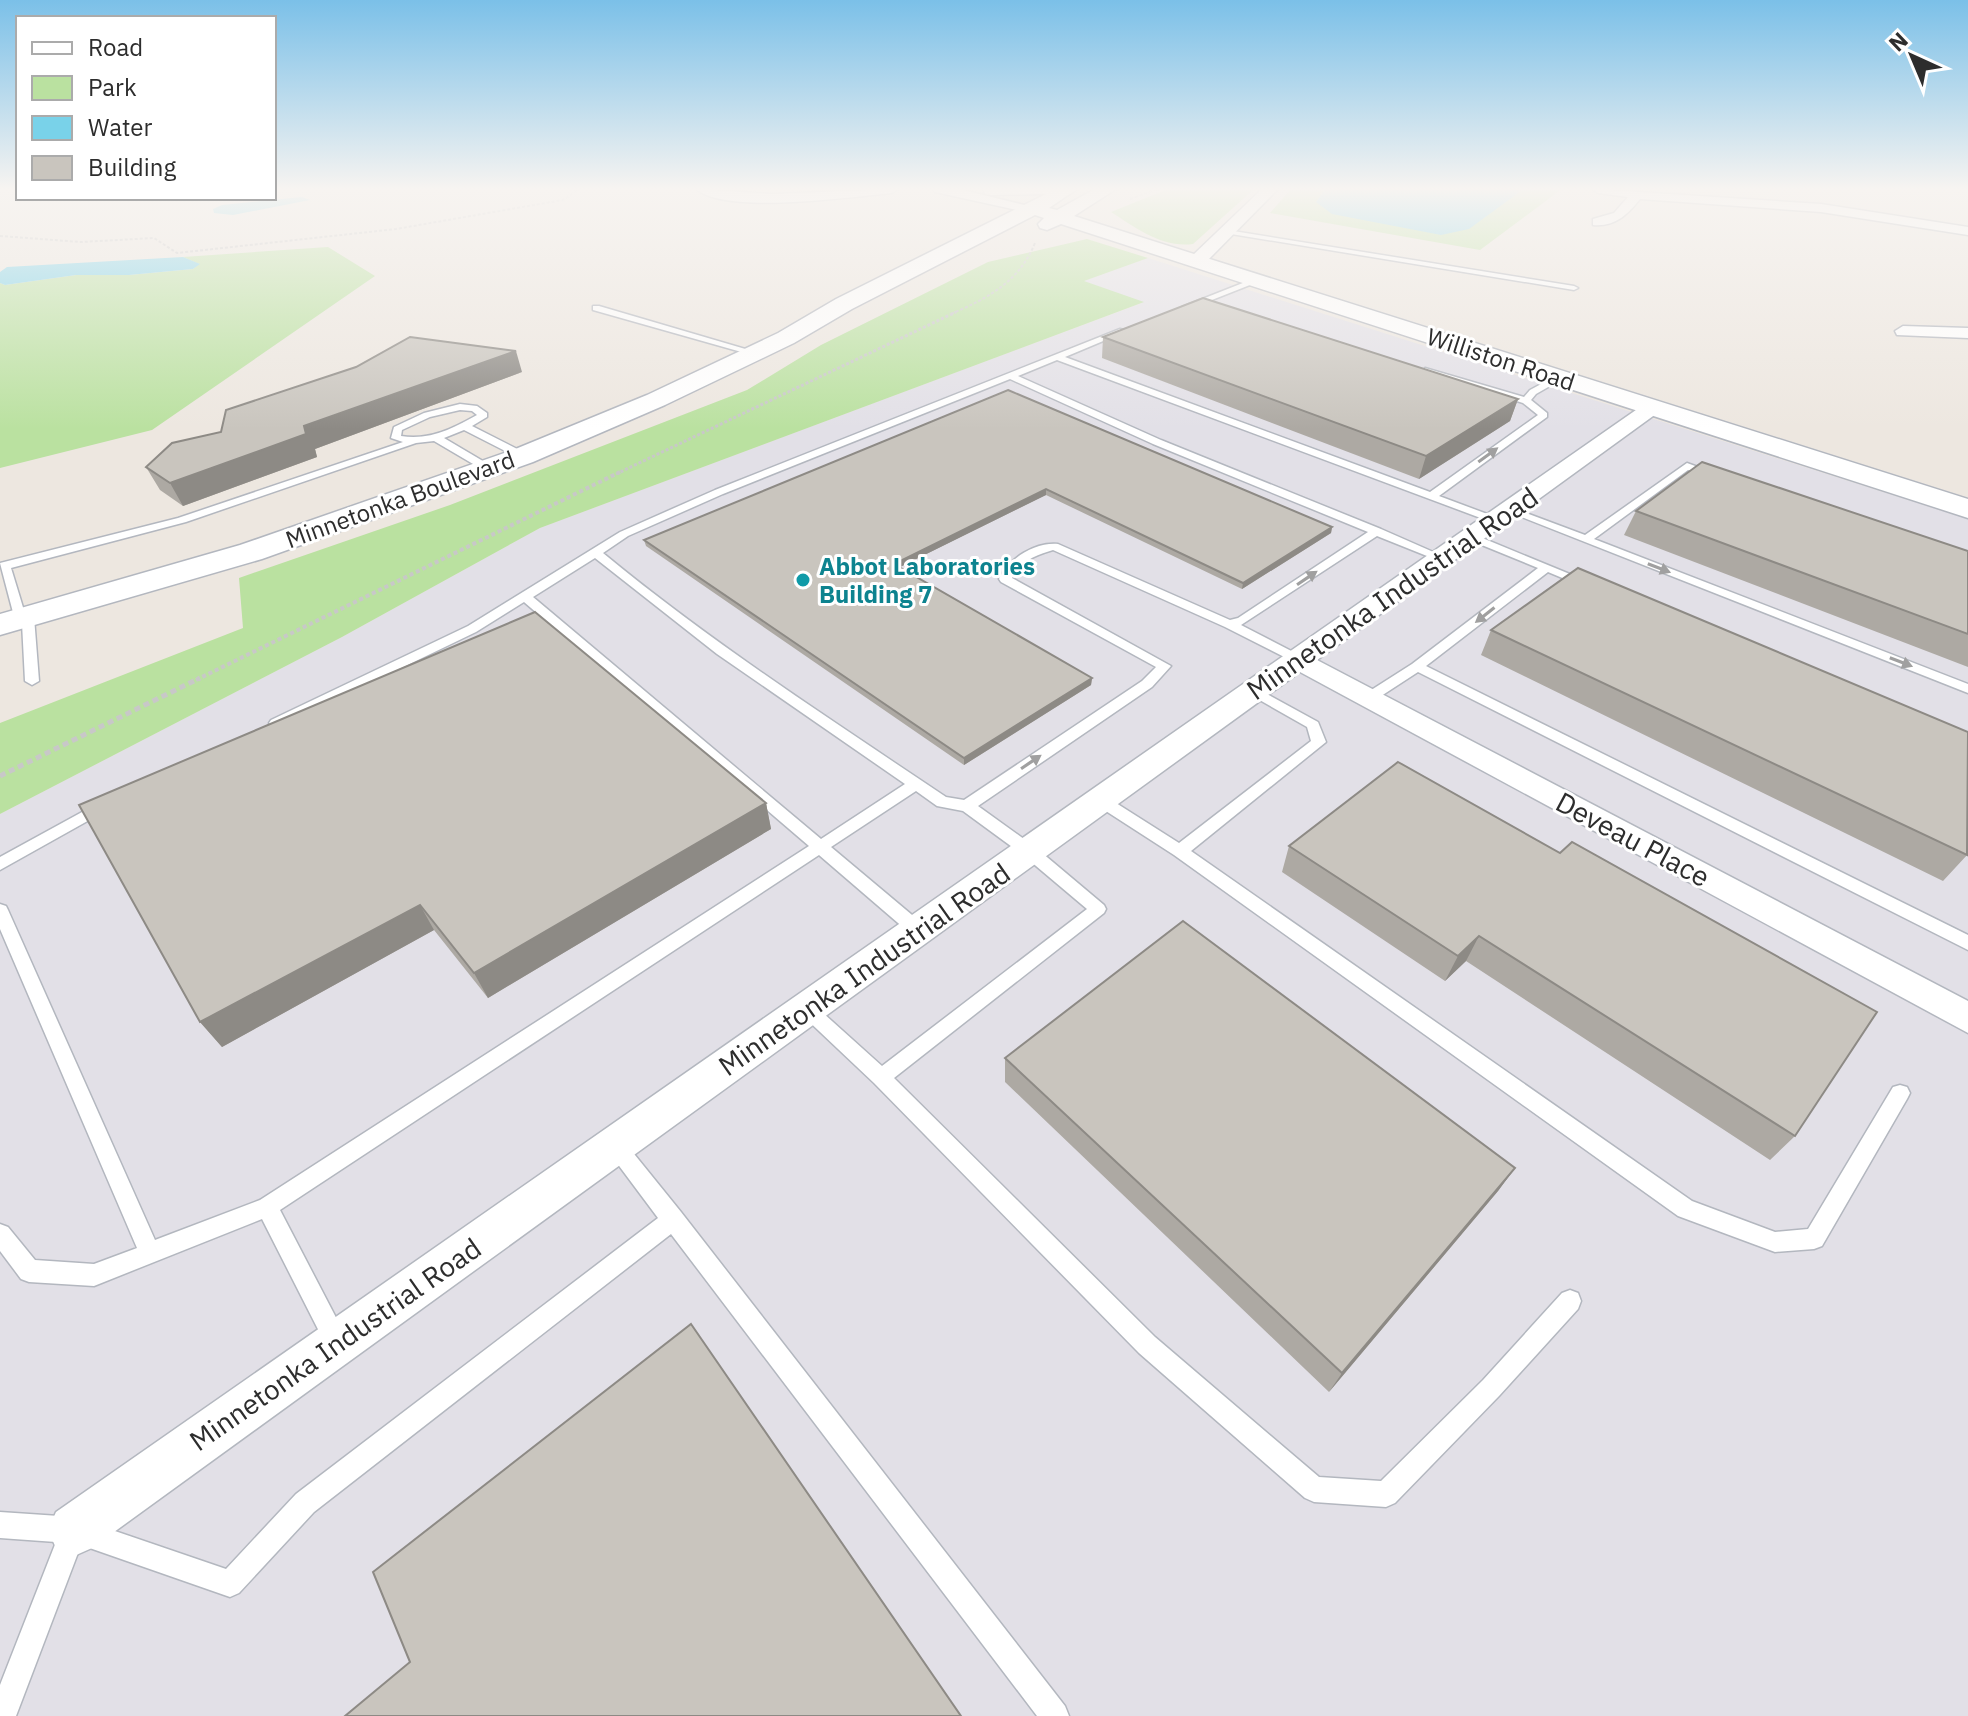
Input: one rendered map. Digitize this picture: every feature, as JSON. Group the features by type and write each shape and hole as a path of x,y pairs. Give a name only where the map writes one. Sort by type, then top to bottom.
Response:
{"main road":[{"name":"Minnetonka Boulevard","path":"16,621 251,552 523,456 656,400 755,353 914,269"},
{"name":"Minnetonka Boulevard","path":"786,338 847,316 947,269"},
{"name":"Williston Road","path":"1221,269 1968,509"}],"street":[{"path":"1903,331 1968,333"},
{"name":"Minnetonka Industrial Road","path":"74,1530 1653,407"},
{"name":"Deveau Place","path":"1298,660 1968,1018"}],"lane":[{"path":"1457,269 1574,288"},
{"path":"1171,312 1256,281"},
{"path":"1205,300 1221,305"},
{"path":"596,308 755,353"},
{"path":"260,731 472,629 624,534 719,492 1132,327"},
{"path":"1056,357 1420,494 1433,495 1491,522 1547,567 1605,591"},
{"path":"1419,367 1526,401 1544,415 1433,495"},
{"path":"1010,376 1157,442 1441,558"},
{"path":"1526,401 1533,392 1559,378"},
{"path":"32,681 2,566 182,520 435,437 484,415 474,408 444,409 397,429 396,438 411,443"},
{"path":"465,426 523,456"},
{"path":"435,437 489,469"},
{"path":"1587,539 1687,466 1731,481"},
{"path":"1491,522 1587,539 1968,689"},
{"path":"1235,623 1377,531"},
{"path":"967,806 1147,684 1164,666 1005,579 1008,570 1027,555 1054,546 1235,623 1298,660"},
{"path":"596,553 662,606 802,707 942,802 967,806 1029,851 1098,909 881,1077"},
{"path":"1370,697 1417,667 1547,567"},
{"path":"525,597 918,930"},
{"path":"1417,667 1968,943"},
{"path":"1180,851 1319,742 1313,725 1254,691"},
{"path":"0,1234 29,1271 94,1275 267,1207 916,784"},
{"path":"0,864 119,798"},
{"path":"1100,800 1180,851 1685,1209 1775,1242 1814,1239 1900,1093"},
{"path":"0,910 150,1253"},
{"path":"807,1009 881,1077 1147,1345 1314,1489 1386,1494 1491,1388 1570,1301"},
{"path":"615,1145 1055,1716"},
{"path":"267,1207 337,1343"},
{"path":"0,1525 74,1530 230,1584 305,1503 674,1219"},
{"path":"2,1716 74,1530"}],"path":[{"path":"0,776 815,377 985,299 1009,285 1024,269"}],"shaded area":[{"path":"1117,269 1183,269 1968,519 1968,1716 0,1716 0,814 342,637 540,528 1142,303 1083,281"}],"green space":[{"path":"192,269 364,269 375,276 152,430 0,468 0,283 5,285 76,275 129,275"},
{"path":"974,269 1117,269 1084,281 1144,302 540,528 342,637 0,814 0,723 243,628 239,578 450,505 747,390 821,345"}],"water":[{"path":"4,269 192,269 129,275 76,275 5,285 0,283 0,272"}],"building":[{"path":"1203,298 1518,399 1426,456 1103,337"},
{"path":"410,337 516,351 304,426 306,434 170,483 146,467 172,443 221,432 226,410 356,367"},
{"name":"Abbot Laboratories Building 7","path":"1008,390 1332,527 1243,583 1046,489 894,564 1092,678 964,758 644,540"},
{"path":"1702,462 1968,551 1968,634 1636,511"},
{"path":"1578,568 1968,732 1967,855 1491,630"},
{"path":"535,612 766,803 474,973 420,905 200,1022 79,805"},
{"path":"1398,762 1560,853 1572,842 1877,1012 1795,1136 1479,936 1458,956 1289,846"},
{"path":"1183,921 1515,1168 1342,1373 1005,1058"},
{"path":"691,1324 961,1716 345,1716 410,1662 373,1572"}],"place":[{"name":"Abbot Laboratories Building 7","path":"803,580"}]}
